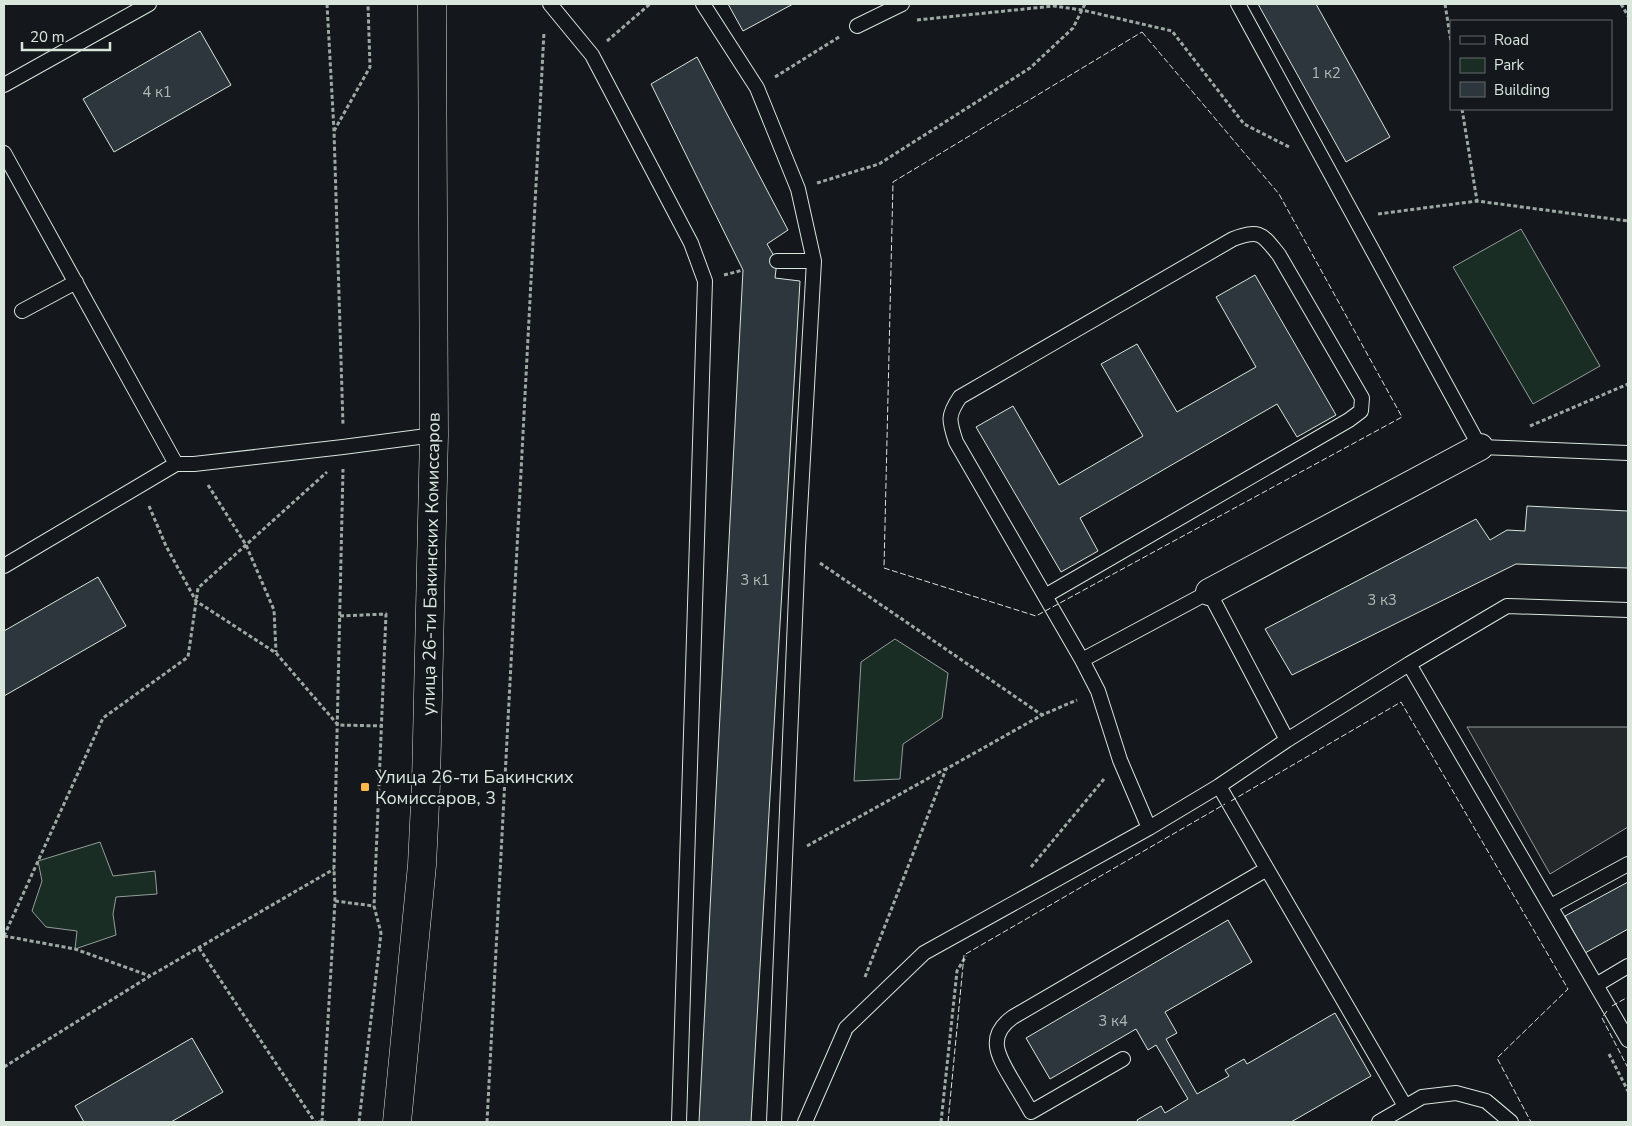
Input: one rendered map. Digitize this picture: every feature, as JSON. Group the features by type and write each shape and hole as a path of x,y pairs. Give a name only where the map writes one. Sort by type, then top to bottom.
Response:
{"main road":[{"name":"улица 26-ти Бакинских Комиссаров","path":"397,1122 422,865 426,783 434,435 432,4"}],"street":[{"path":"1209,592 1480,447"}],"lane":[{"path":"4,85 149,4"},
{"path":"550,4 592,55 691,243 705,281 680,1122"},
{"path":"703,4 757,88 798,189 814,261 798,547 774,1122"},
{"path":"857,26 902,4"},
{"path":"1238,4 1480,447 1628,453"},
{"path":"4,153 176,464"},
{"path":"1045,596 1349,420 1361,411 1362,398 1279,255 1264,236 1249,233 1233,239 960,396 953,408 950,422 956,442 1098,691 1120,760 1149,828"},
{"path":"777,261 814,261"},
{"path":"22,311 76,282"},
{"path":"4,566 176,464 343,452 434,435"},
{"path":"1082,660 1209,592 1287,740"},
{"path":"805,1122 846,1028 924,953 1149,828 1219,786 1287,740 1409,664 1507,606 1628,610"},
{"path":"1409,664 1628,1040"},
{"path":"1219,786 1405,1106"},
{"path":"1551,906 1628,864"},
{"path":"1123,1059 1034,1117 998,1055 996,1041 1000,1029 1005,1022 1267,869"},
{"path":"1596,985 1628,966"},
{"path":"1379,1122 1422,1098 1456,1092 1486,1101 1511,1122"}],"path":[{"path":"321,1122 335,901 334,868 343,452 334,131 327,4"},
{"path":"334,131 370,67 368,4"},
{"path":"592,55 650,4"},
{"path":"1071,4 1074,9"},
{"path":"798,189 879,164 1030,68 1073,28 1085,4"},
{"path":"1444,4 1450,37"},
{"path":"1621,4 1628,16"},
{"path":"916,20 1054,6 1082,10 1172,31 1244,124 1327,166"},
{"path":"487,1122 545,24"},
{"path":"757,88 857,26"},
{"path":"1462,110 1477,201"},
{"path":"1355,217 1477,201 1628,221"},
{"path":"1524,429 1628,384"},
{"path":"150,976 75,949 4,936 103,718 188,657 198,588 343,452"},
{"path":"194,464 246,545 274,610 276,653"},
{"path":"139,485 166,546 196,601 276,653 338,725 383,726"},
{"path":"798,547 1042,715"},
{"path":"340,616 386,614 383,726 374,906 381,934 360,1122"},
{"path":"786,858 1042,715 1098,691"},
{"path":"864,981 946,769"},
{"path":"4,1067 150,976 334,868"},
{"path":"335,901 374,906"},
{"path":"199,948 321,1122"}],"green space":[{"path":"1521,229 1600,366 1533,404 1453,267"},
{"path":"895,639 948,673 942,718 903,744 900,779 854,781 861,662"},
{"path":"100,842 113,876 155,871 157,894 116,897 113,914 116,935 75,949 77,931 46,927 32,911 42,881 38,861"}],"shaded area":[{"path":"1467,727 1628,727 1628,827 1550,874"}],"building":[{"path":"728,4 793,4 743,31"},
{"path":"1258,4 1316,4 1390,137 1346,162"},
{"path":"200,31 231,85 114,152 83,99"},
{"path":"697,57 788,230 767,244 777,261 775,278 800,281 751,1122 699,1122 743,270 651,84"},
{"path":"1255,275 1336,415 1297,437 1277,404 1080,518 1098,551 1061,572 976,427 1013,406 1059,485 1143,436 1101,364 1137,344 1177,412 1256,367 1216,297"},
{"path":"1527,506 1628,511 1628,568 1516,564 1292,675 1265,629 1476,519 1490,540 1507,530 1525,531"},
{"path":"98,577 126,626 4,696 4,631"},
{"path":"1628,882 1628,929 1585,953 1565,916"},
{"path":"1228,920 1252,962 1165,1012 1177,1033 1166,1039 1197,1094 1229,1076 1225,1070 1244,1059 1247,1064 1335,1013 1371,1076 1291,1122 1138,1122 1137,1120 1161,1106 1165,1113 1188,1099 1156,1045 1148,1050 1136,1029 1050,1079 1026,1038"},
{"path":"192,1038 223,1092 171,1122 84,1122 75,1106"}],"fence":[{"path":"1142,32 1279,194 1402,417 1036,616 884,568 893,182 1142,32"},
{"path":"1231,801 1401,702 1568,989 1497,1058 1531,1122"},
{"path":"948,1122 964,955 1225,804"},
{"path":"1612,1006 1628,997"},
{"path":"1607,1011 1602,1018 1628,1068"}],"place":[{"name":"Улица 26-ти Бакинских Комиссаров, 3","path":"365,787"}]}
